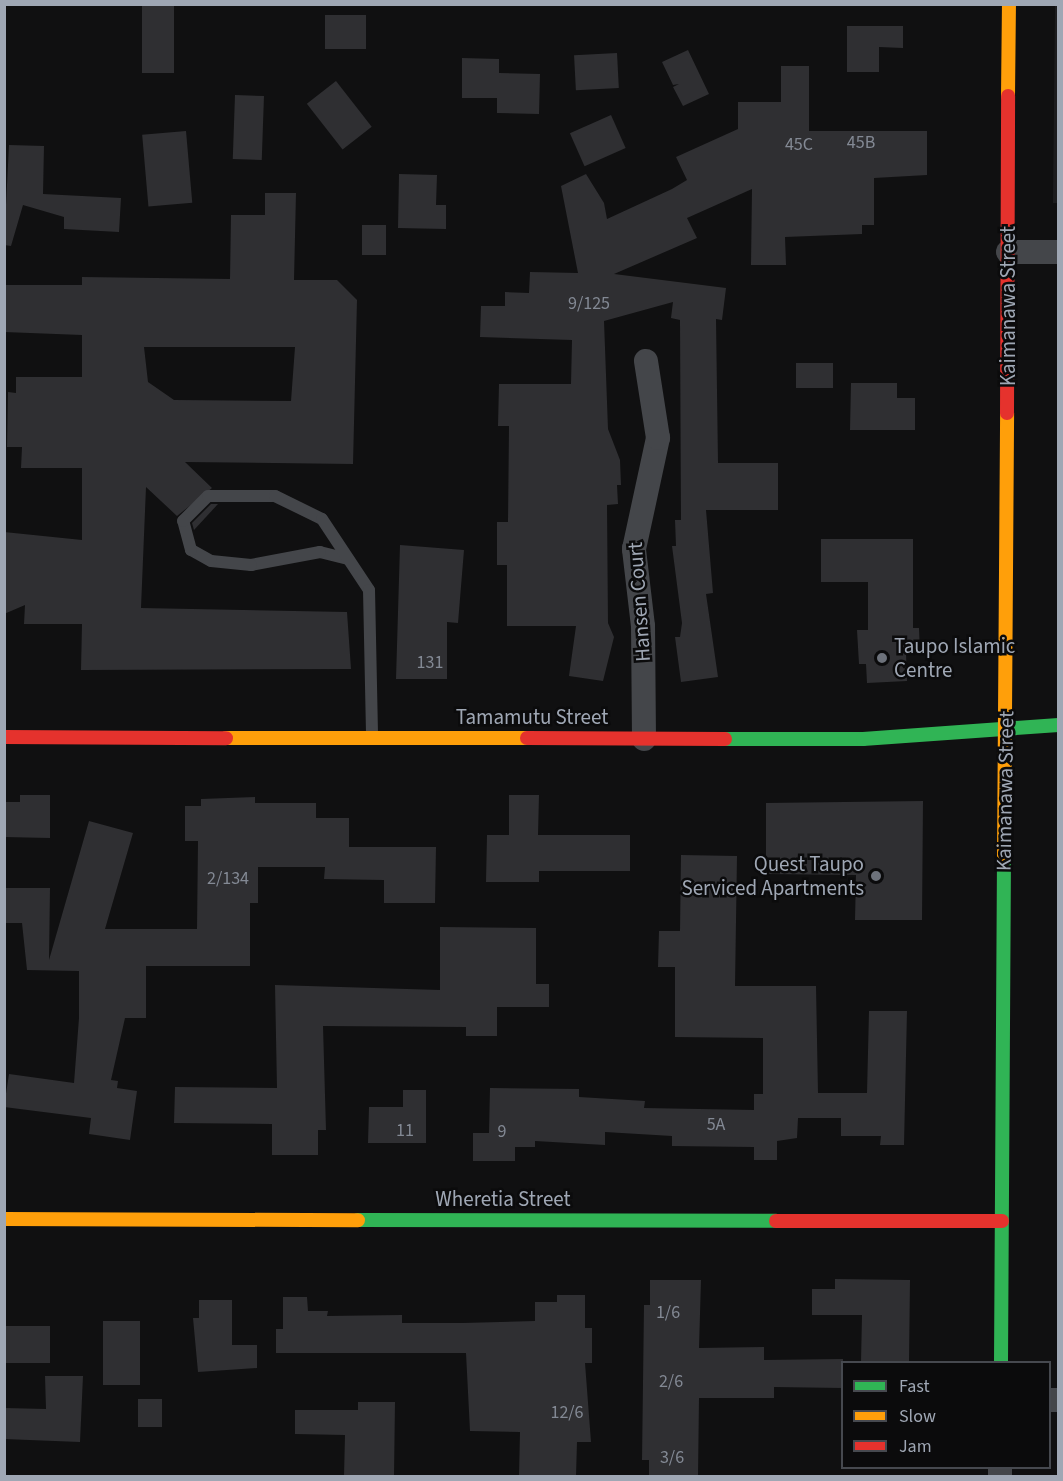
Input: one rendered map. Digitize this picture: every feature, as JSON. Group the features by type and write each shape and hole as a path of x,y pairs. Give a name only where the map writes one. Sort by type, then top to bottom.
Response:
{"street":[{"name":"Kaimanawa Street","path":"1001,1361 1009,4"},
{"path":"1008,252 1059,252"},
{"name":"Hansen Court","path":"644,738 643,626 634,549 658,438 646,362"},
{"name":"Tamamutu Street","path":"4,737 863,739 1005,731 1059,725"},
{"name":"Wheretia Street","path":"4,1219 1002,1221"}],"lane":[{"path":"348,560 320,552 251,565 211,561 191,549 183,521 208,496 275,495 322,519 369,590 372,738"}],"shaded area":[{"path":"1058,4 1058,203 1053,203 1055,5"}],"building":[{"path":"142,4 174,4 174,73 142,73"},
{"path":"325,15 366,15 366,49 325,49"},
{"path":"847,26 903,26 903,48 879,47 879,72 847,72"},
{"path":"688,50 709,94 683,106 673,87 679,84 673,85 662,62"},
{"path":"617,53 619,88 576,90 574,55"},
{"path":"462,58 499,59 499,73 540,74 539,114 497,113 497,98 462,98"},
{"path":"781,66 809,66 809,131 927,131 927,175 874,178 874,225 862,225 862,234 785,237 786,265 751,265 752,189 687,218 697,238 614,274 726,288 722,320 716,319 718,463 778,463 778,510 706,510 713,593 706,594 718,677 681,682 675,637 680,637 682,623 672,546 676,546 675,520 681,520 680,320 671,318 673,302 604,321 608,429 620,460 621,485 617,485 618,504 607,505 608,623 614,637 603,681 569,676 576,626 507,626 507,565 497,565 497,522 508,522 509,426 498,426 499,384 571,384 572,340 480,337 481,306 505,306 505,292 529,293 530,272 578,273 561,186 586,174 604,203 607,219 672,189 687,180 676,157 738,129 738,102 781,102"},
{"path":"336,81 372,127 343,149 307,104"},
{"path":"235,95 264,96 262,160 233,159"},
{"path":"611,115 626,148 585,166 570,133"},
{"path":"186,131 192,203 148,207 142,135"},
{"path":"9,145 44,146 43,194 121,198 119,232 64,229 64,217 23,205 11,246 4,245"},
{"path":"399,174 437,175 436,205 446,205 446,229 398,228"},
{"path":"265,193 296,193 294,280 337,280 357,300 353,464 185,462 212,488 177,516 146,487 141,608 347,612 351,669 81,670 82,624 24,624 25,605 4,614 4,532 82,540 82,468 21,468 22,447 7,447 8,392 16,393 16,377 82,377 82,335 4,332 4,285 82,285 82,277 230,279 231,215 265,215","holes":["144,347 295,347 291,401 174,400 148,382"]},
{"path":"362,225 386,225 386,255 362,255"},
{"path":"796,363 833,363 833,388 796,388"},
{"path":"851,383 897,383 897,398 915,398 915,430 850,430"},
{"path":"211,504 218,504 194,530 192,523"},
{"path":"821,539 913,539 913,628 919,628 920,653 906,653 907,681 867,683 866,664 859,664 857,630 868,630 868,582 821,582"},
{"path":"400,545 464,550 458,623 447,622 447,679 396,679"},
{"path":"20,795 50,795 50,838 4,837 4,802 20,802"},
{"path":"509,795 539,795 538,835 630,835 630,871 539,871 539,882 486,882 487,835 509,835"},
{"path":"255,797 255,803 316,803 316,818 349,818 349,847 436,847 435,903 384,903 384,880 324,879 325,867 258,867 258,903 250,903 250,966 146,966 146,1018 125,1018 111,1080 118,1081 117,1088 137,1091 130,1140 89,1134 91,1118 4,1107 9,1074 74,1083 79,1018 79,971 27,970 22,923 4,923 4,888 50,888 49,960 89,821 133,833 105,929 197,929 198,841 185,841 185,806 201,806 201,799"},
{"path":"923,801 922,920 855,920 856,875 766,874 766,803"},
{"path":"681,855 737,856 735,986 816,986 818,1093 867,1093 869,1011 907,1011 904,1145 880,1145 881,1136 841,1136 841,1118 798,1118 797,1138 777,1141 777,1160 754,1160 754,1147 672,1146 672,1136 605,1132 605,1145 535,1141 535,1147 515,1147 515,1161 473,1161 473,1133 489,1133 490,1088 579,1089 579,1097 645,1101 644,1108 754,1110 754,1094 763,1094 763,1038 675,1037 675,967 658,967 659,931 680,931"},
{"path":"440,927 536,928 536,984 549,984 549,1007 497,1007 497,1036 466,1036 466,1027 323,1026 326,1130 318,1130 318,1155 272,1155 272,1124 174,1123 175,1087 277,1088 275,985 440,990"},
{"path":"403,1090 426,1090 426,1143 368,1143 369,1107 403,1107"},
{"path":"835,1279 910,1280 909,1361 861,1361 862,1315 812,1315 812,1289 835,1289"},
{"path":"650,1280 701,1280 699,1348 764,1347 764,1360 843,1359 841,1361 841,1388 774,1387 774,1398 699,1398 698,1476 649,1476 649,1460 642,1460 644,1305 650,1305"},
{"path":"557,1295 585,1295 585,1328 592,1328 592,1363 585,1363 591,1442 577,1442 576,1476 519,1476 520,1432 470,1431 466,1353 276,1353 276,1329 283,1329 283,1297 307,1297 308,1311 328,1311 327,1316 402,1315 402,1323 463,1323 535,1321 535,1302 557,1302"},
{"path":"199,1300 232,1300 232,1345 257,1345 257,1368 198,1372 193,1318 199,1318"},
{"path":"103,1321 140,1321 140,1385 103,1385"},
{"path":"4,1326 50,1326 50,1363 4,1363"},
{"path":"45,1376 83,1376 80,1442 4,1439 4,1408 46,1409"},
{"path":"138,1399 162,1399 162,1427 138,1427"},
{"path":"358,1402 395,1402 394,1476 344,1476 345,1435 295,1434 295,1410 358,1410"}],"traffic: fast":[{"path":"725,739 863,739 1058,725"},
{"path":"1001,1361 1004,858"},
{"path":"358,1220 776,1221"}],"traffic: slow":[{"path":"1008,96 1009,4"},
{"path":"1004,858 1007,413"},
{"path":"226,738 527,738"},
{"path":"4,1219 358,1220"}],"traffic: jam":[{"path":"1007,413 1008,96"},
{"path":"4,737 226,738"},
{"path":"527,738 725,739"},
{"path":"776,1221 1002,1221"}],"place":[{"name":"Taupo Islamic Centre","path":"882,658"},
{"name":"Quest Taupo Serviced Apartments","path":"876,876"}]}
